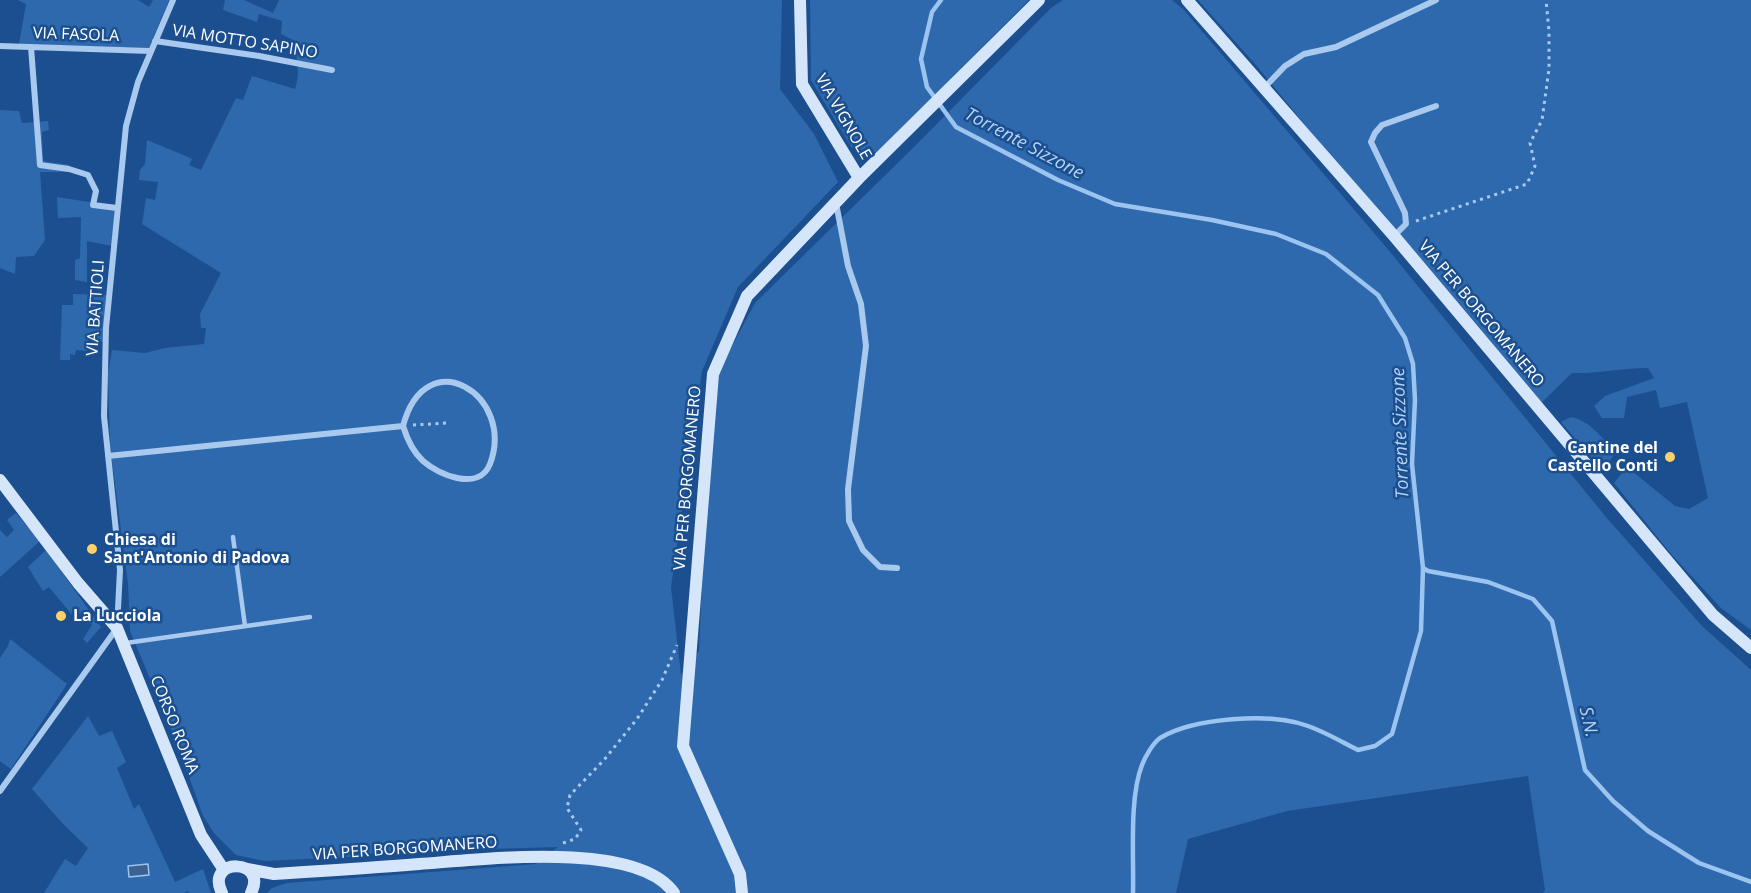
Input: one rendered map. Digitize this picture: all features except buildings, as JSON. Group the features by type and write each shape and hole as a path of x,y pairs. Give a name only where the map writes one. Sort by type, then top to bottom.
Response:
{"main road":[{"name":"VIA VIGNOLE","path":"800,0 802,84 859,178"},
{"name":"VIA PER BORGOMANERO","path":"741,893 740,874 683,746 712,374 747,296 859,178 1040,0"},
{"name":"VIA PER BORGOMANERO","path":"1187,0 1394,236 1713,615 1751,648"},
{"name":"CORSO ROMA","path":"0,480 78,583 117,628 201,835 235,868"},
{"name":"VIA PER BORGOMANERO","path":"235,868 274,874 531,856 585,858 642,870 652,874 671,888 674,893"},
{"path":"222,893 219,879 235,868 253,878 251,893"},
{"path":"251,893 274,874"}],"street":[{"name":"VIA BATTIOLI","path":"117,628 120,570 104,416 106,328 126,126 138,82 173,0"},
{"path":"1263,88 1286,66 1304,54 1336,47 1436,0"},
{"name":"VIA MOTTO SAPINO","path":"154,41 259,56 332,70"},
{"name":"VIA FASOLA","path":"0,46 150,51"},
{"path":"31,47 40,165 69,169 88,175 96,191 93,205 117,208"},
{"path":"1394,236 1406,224 1405,213 1371,142 1382,125 1436,106"},
{"path":"836,203 848,266 861,304 866,346 848,489 849,521 863,550 880,567 897,568"},
{"path":"451,382 471,388 485,403 492,424 495,445 489,466 477,477 458,480 440,473 422,460 409,444 403,426 406,412 416,396 432,385 451,382"},
{"path":"108,456 403,426"},
{"path":"0,791 117,628"}],"lane":[{"path":"232,537 245,626"},
{"path":"123,643 310,616"}],"path":[{"path":"1406,224 1527,184 1535,166 1530,143 1542,120 1549,69 1546,0"},
{"path":"403,426 448,423"},
{"path":"581,830 567,808 570,795 604,760 637,719 662,680 678,642"}],"shaded area":[{"path":"18,0 138,0 149,7 153,0 169,0 149,48 19,44 26,4"},
{"path":"225,0 244,0 273,13 279,0 782,0 780,89 814,134 838,182 738,287 702,371 671,587 681,675 699,651 703,561 717,379 755,303 1051,8 1063,0 1172,0 1183,9 1386,247 1606,517 1702,626 1751,670 1751,893 1543,893 1545,890 1528,776 1287,811 1188,839 1176,893 267,893 272,888 287,883 536,864 558,847 382,852 348,857 264,861 236,855 214,833 203,816 179,748 130,631 128,583 110,446 108,373 112,350 145,353 165,348 204,344 206,328 201,328 200,314 221,273 142,224 146,198 155,200 158,182 139,180 140,170 145,164 147,140 192,159 189,165 201,170 236,98 243,100 252,76 295,89 297,82 297,42 281,34 282,21 259,14 257,22 223,10"},
{"path":"810,0 1029,0 953,76 883,154 852,148 811,80"},
{"path":"1198,0 1751,0 1751,630 1721,608 1672,555 1614,483 1627,467 1675,506 1689,509 1708,498 1687,402 1660,408 1656,390 1627,397 1624,418 1602,418 1594,406 1605,396 1654,378 1648,368 1572,373 1541,403 1256,65"},
{"path":"0,110 19,111 22,123 48,121 49,130 42,132 43,161 69,165 69,172 40,172 45,240 34,256 16,257 15,274 0,268"},
{"path":"57,197 115,206 112,246 87,241 87,282 75,280 75,260 80,258 81,217 58,218"},
{"path":"73,294 106,295 103,342 88,340 87,351 76,350 75,355 70,354 70,360 60,360 62,305 73,305"},
{"path":"1571,417 1590,426 1615,453 1603,471 1561,422"},
{"path":"16,513 40,541 0,577 0,530 7,537 14,530 7,520"},
{"path":"46,550 101,627 87,643 83,639 92,625 83,612 73,616 49,587 43,591 28,567"},
{"path":"10,639 67,684 11,769 0,761 0,658"},
{"path":"88,716 99,736 112,731 126,762 117,768 134,809 139,804 175,882 203,869 211,893 189,893 187,891 184,893 44,893 65,859 76,866 88,848 32,789"},
{"path":"148,864 149,875 129,877 128,866"}],"waterway":[{"name":"Torrente Sizzone","path":"941,0 932,12 921,59 927,87 956,127 1058,180 1115,204 1212,220 1276,234 1326,254 1378,295 1405,338 1413,364 1415,400 1412,464 1423,568 1421,631 1392,734 1375,746 1358,750 1308,726 1274,719 1254,718 1232,719 1192,726 1160,738 1143,762 1135,794 1133,893"},
{"name":"S.N.","path":"1423,568 1428,571 1488,582 1533,599 1552,621 1585,770 1613,801 1648,831 1699,863 1751,882"}],"place":[{"name":"Cantine del Castello Conti","path":"1670,457"},
{"name":"Chiesa di Sant'Antonio di Padova","path":"92,549"},
{"name":"La Lucciola","path":"61,616"}]}
